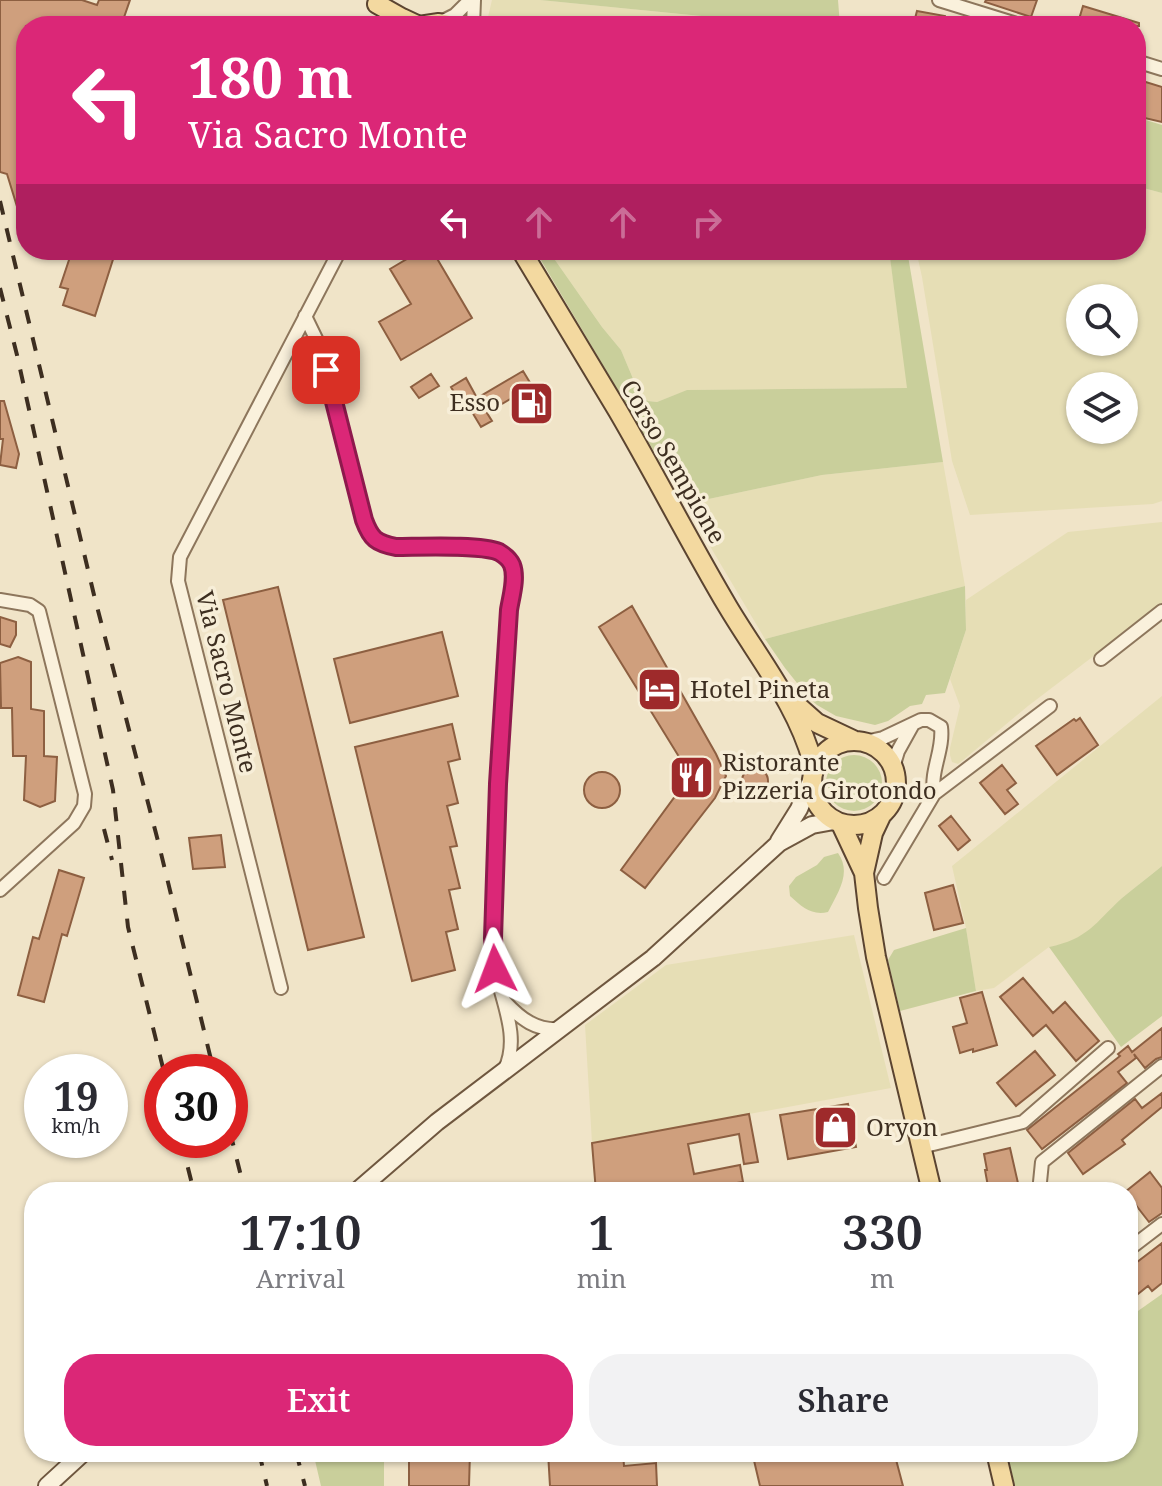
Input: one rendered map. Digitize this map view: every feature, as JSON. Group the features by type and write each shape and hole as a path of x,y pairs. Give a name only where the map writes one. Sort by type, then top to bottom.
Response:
{"main road":[{"path":"376,2 399,16"},
{"name":"Corso Sempione","path":"527,260 619,413 747,640 785,696 803,732 813,774"},
{"name":"Corso Sempione","path":"785,696 817,723 859,741"},
{"path":"864,873 873,833 894,797 893,768 875,746 859,741 841,742 821,756 813,774 812,794 818,806 838,822 864,873 876,957 930,1182"},
{"path":"838,822 862,825 881,816"},
{"path":"998,1462 1004,1486"}],"street":[{"path":"454,16 472,0"},
{"path":"939,0 991,16"},
{"name":"Via Sacro Monte","path":"281,988 178,581 180,557 335,260"},
{"path":"305,316 322,351 364,520 373,539 396,547 498,552 512,565 498,784 493,938 495,969 511,1033 509,1060 503,1072"},
{"path":"0,600 30,605 39,611 85,788 82,812 69,829 0,890"},
{"path":"1101,659 1162,611"},
{"path":"884,878 934,794 1050,706"},
{"path":"859,741 883,738 921,720 929,720 941,727 942,736 932,777 934,794"},
{"path":"893,768 898,751 913,724"},
{"path":"779,843 799,809 813,774"},
{"path":"367,1182 426,1131 653,958 779,843 812,825 838,822"},
{"path":"503,999 526,1022 548,1030 561,1029"},
{"path":"921,1147 1023,1122 1108,1048"},
{"path":"1040,1182 1042,1162 1162,1066"},
{"path":"1138,1242 1162,1224"},
{"path":"47,1486 73,1462"}],"shaded area":[{"path":"492,0 540,0 701,16 488,16"},
{"path":"1146,189 1162,193 1162,501 970,515 952,461 918,260 1146,260"},
{"path":"555,260 890,260 908,388 688,390 657,402 648,401 639,393 621,350"},
{"path":"943,462 965,586 765,639 685,504 822,475"},
{"path":"1162,522 1162,604 1028,706 962,761 958,764 952,762 950,748 960,706 950,679 966,630 966,600 1068,532"},
{"path":"1162,696 1162,866 1122,898 1090,931 1066,944 1049,947 994,988 976,991 952,866"},
{"path":"854,935 891,1088 592,1143 585,1025 666,965"}],"green space":[{"path":"540,0 838,0 839,16 701,16"},
{"path":"1146,120 1162,125 1162,193 1146,189"},
{"path":"541,260 555,260 621,350 639,393 648,401 657,402 687,390 907,388 890,260 909,260 943,462 822,475 685,504"},
{"path":"965,586 966,630 945,693 926,695 922,704 910,706 888,721 875,725 836,716 817,705 765,639"},
{"path":"854,755 874,763 882,783 874,803 854,811 834,803 826,783 834,763"},
{"path":"838,853 844,868 839,890 828,912 812,912 790,896 789,886 796,877 817,865 824,857"},
{"path":"1162,866 1162,1016 1121,1047 1049,947 1082,935"},
{"path":"966,928 976,991 900,1011 888,960 894,950"},
{"path":"1162,1294 1162,1486 1015,1486 1009,1462 1138,1462 1138,1311"},
{"path":"315,1462 384,1462 384,1486 321,1486"}],"building":[{"path":"0,0 82,0 97,5 99,0 130,0 124,16 16,16 16,203 7,174 0,172"},
{"path":"986,0 1037,0 1031,16"},
{"path":"1083,6 1116,16 1080,16"},
{"path":"917,11 945,16 916,16"},
{"path":"1146,82 1162,87 1162,122 1146,118"},
{"path":"69,260 113,260 95,316 63,305 68,289 60,287"},
{"path":"405,260 438,260 472,318 401,360 379,322 411,304 390,269"},
{"path":"523,371 532,386 487,413 492,421 481,427 466,402 461,404 451,387 466,378 477,398"},
{"path":"431,374 439,386 419,398 411,387"},
{"path":"0,401 4,401 19,454 16,468 0,465 3,439 0,439"},
{"path":"278,587 364,937 308,950 223,600"},
{"name":"Hotel Pineta","path":"632,606 726,776 715,798 645,888 621,870 681,788 683,774 681,760 599,627"},
{"path":"0,617 16,622 16,635 10,647 0,644"},
{"path":"442,632 458,696 350,723 334,659"},
{"path":"18,657 31,662 31,709 44,711 44,756 57,757 55,801 40,807 24,800 26,756 13,756 12,708 1,708 0,663"},
{"path":"1080,718 1098,745 1057,775 1036,746"},
{"path":"452,724 460,759 448,762 458,803 447,806 457,846 450,847 460,888 449,890 458,929 446,932 455,970 412,981 355,747"},
{"path":"1002,765 1016,783 1007,790 1018,804 1005,814 980,783"},
{"name":"Hotel Pineta","path":"755,768 764,772 768,781 764,790 755,794 746,790 742,781 746,772"},
{"path":"602,772 614,778 620,790 614,802 602,808 590,802 584,790 590,778"},
{"path":"951,816 970,840 958,850 939,826"},
{"path":"221,835 225,867 193,869 189,838"},
{"path":"59,870 84,878 67,936 62,934 44,1002 18,995 33,937 39,939"},
{"path":"953,885 963,923 934,930 925,893"},
{"path":"1023,978 1053,1013 1065,1002 1099,1041 1076,1061 1046,1025 1033,1036 1000,997"},
{"path":"982,992 997,1045 960,1053 953,1027 967,1023 960,998"},
{"path":"1162,1028 1162,1057 1145,1068 1134,1054 1136,1058 1118,1072 1127,1083 1042,1149 1027,1130 1120,1056 1118,1054 1128,1046 1132,1052"},
{"path":"1035,1051 1055,1075 1016,1106 997,1083"},
{"path":"1162,1093 1162,1107 1122,1140 1125,1144 1083,1174 1068,1153 1135,1099 1142,1108"},
{"path":"848,1104 856,1147 788,1159 780,1115"},
{"path":"749,1114 758,1162 744,1164 739,1134 688,1144 694,1174 740,1165 743,1182 595,1182 592,1143"},
{"path":"1010,1148 1018,1182 987,1182 984,1154"},
{"path":"1150,1172 1162,1188 1162,1213 1149,1222 1138,1208 1138,1182"},
{"path":"1162,1243 1162,1283 1152,1291 1148,1286 1138,1294 1138,1261"},
{"path":"409,1462 470,1462 469,1486 409,1486"},
{"path":"549,1462 624,1462 624,1466 656,1463 657,1486 550,1486"},
{"path":"754,1462 897,1462 903,1486 760,1486"}],"railway":[{"path":"0,201 94,595 210,1054"},
{"path":"0,288 113,790 128,927 160,1054"},
{"path":"104,829 112,860"},
{"path":"186,1158 192,1182"},
{"path":"236,1158 242,1182"},
{"path":"261,1462 267,1486"},
{"path":"299,1462 305,1486"}],"place":[{"name":"Esso","path":"531,403"},
{"name":"Hotel Pineta","path":"659,690"},
{"name":"Ristorante Pizzeria Girotondo","path":"691,777"},
{"name":"Oryon","path":"835,1128"}],"route":[{"path":"326,370 364,520 373,539 396,547 498,552 512,565 498,784 493,938 495,969"}]}
